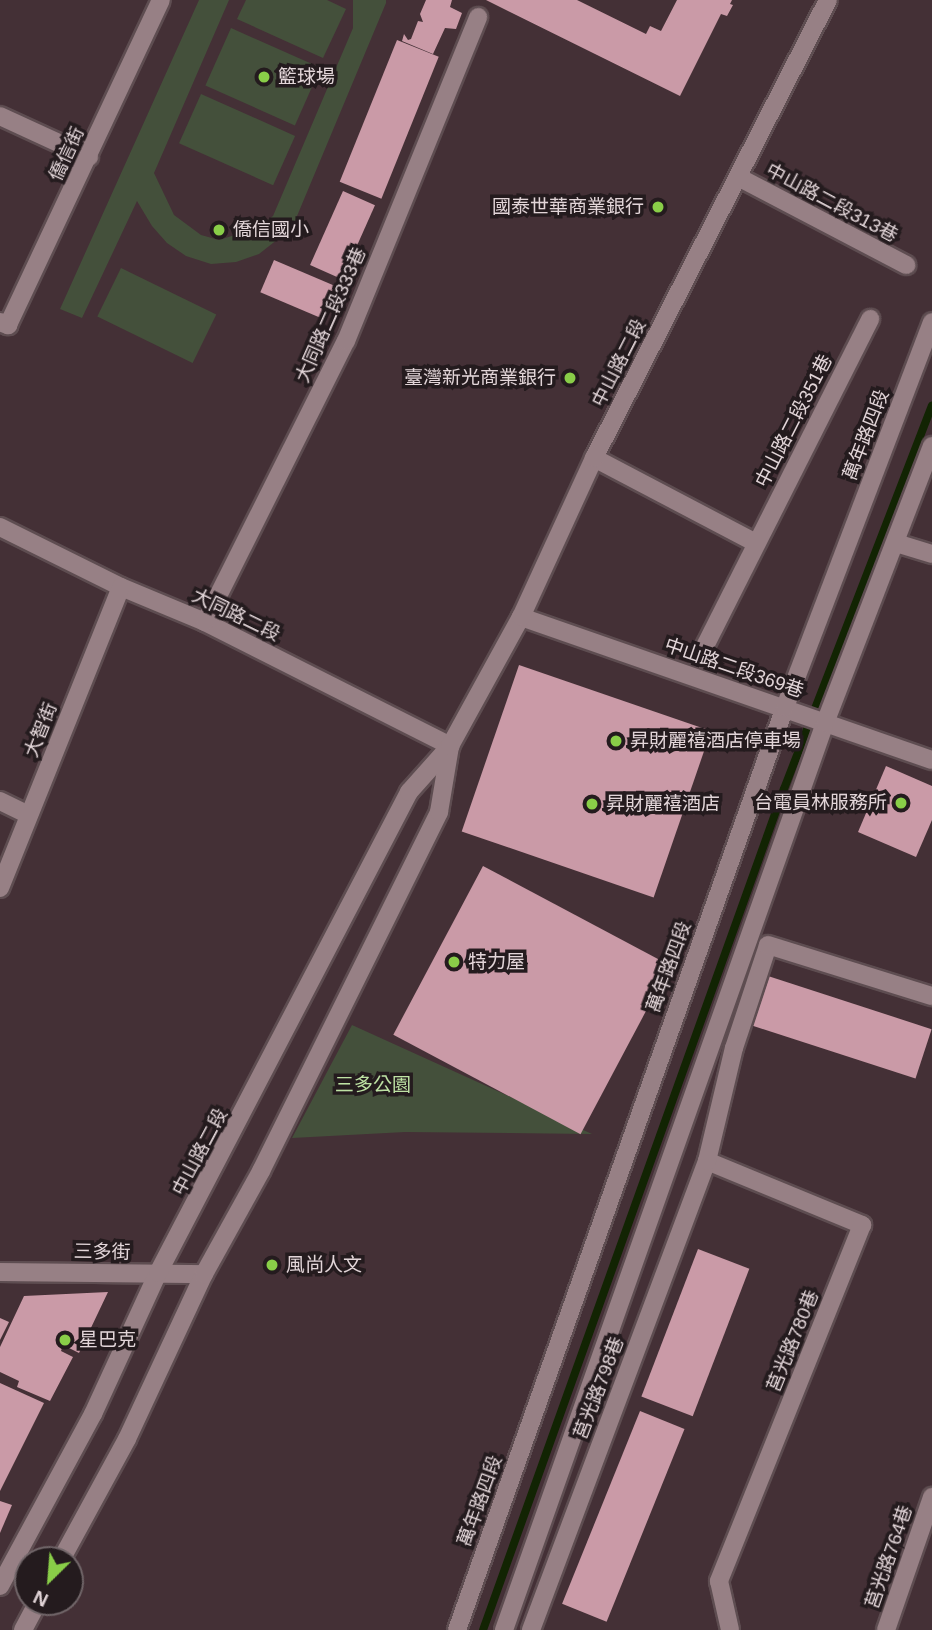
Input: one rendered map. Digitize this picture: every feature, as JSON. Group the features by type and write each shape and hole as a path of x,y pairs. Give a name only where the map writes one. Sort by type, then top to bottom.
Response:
{"street":[{"name":"僑信街","path":"4,323 89,156 161,0"},
{"name":"中山路二段","path":"0,1586 93,1414 158,1273 409,792 450,746 521,617 594,458 828,0"},
{"name":"大同路二段333巷","path":"205,622 346,341 478,17"},
{"path":"0,116 89,156"},
{"name":"中山路二段313巷","path":"738,177 906,265"},
{"name":"中山路二段351巷","path":"699,658 870,318"},
{"name":"萬年路四段","path":"457,1630 785,708 932,322"},
{"path":"504,1630 825,723 932,446"},
{"path":"594,458 756,543"},
{"name":"大同路二段","path":"0,527 121,587 205,622 450,746"},
{"path":"896,543 932,554"},
{"name":"大智街","path":"0,888 121,587"},
{"name":"中山路二段369巷","path":"521,617 932,760"},
{"name":"中山路二段","path":"69,1546 127,1439 204,1275 261,1171 439,812 450,746"},
{"path":"0,801 29,815"},
{"name":"莒光路798巷","path":"531,1630 707,1161 734,1048 768,946 932,996"},
{"name":"莒光路780巷","path":"707,1161 862,1225 719,1581 730,1630"},
{"name":"三多街","path":"0,1272 204,1275"},
{"name":"莒光路764巷","path":"886,1630 932,1497"}],"green space":[{"path":"199,0 229,0 154,173 174,215 201,235 219,240 257,228 273,216 353,28 353,0 386,0 386,3 292,228 259,254 236,262 211,264 186,256 167,243 152,226 137,201 82,318 60,309"},
{"path":"246,0 327,0 346,9 323,58 237,19"},
{"name":"籃球場","path":"231,28 321,68 295,125 205,86"},
{"path":"201,94 295,136 273,185 179,143"},
{"path":"121,268 216,314 193,363 97,317"},
{"name":"三多公園","path":"352,1025 592,1134 405,1132 292,1138"}],"building":[{"path":"426,0 452,0 450,7 462,13 456,29 445,28 433,54 402,41 404,34 408,40 411,39 418,21 423,22 420,14"},
{"path":"486,0 577,0 646,34 650,26 661,31 677,0 732,0 730,4 733,5 727,16 721,14 680,96"},
{"path":"397,40 439,57 381,199 340,182"},
{"path":"343,191 375,205 342,279 310,265"},
{"path":"274,260 338,287 324,319 260,292"},
{"path":"519,665 711,731 654,898 462,831"},
{"name":"台電員林服務所","path":"886,766 932,786 932,820 916,857 858,832"},
{"path":"483,866 670,966 581,1134 393,1035"},
{"path":"768,976 932,1029 916,1079 752,1025"},
{"path":"698,1249 749,1269 693,1416 641,1397"},
{"path":"108,1292 79,1353 63,1345 61,1351 73,1357 50,1401 17,1387 19,1381 0,1372 0,1347 24,1296"},
{"path":"0,1318 9,1322 0,1340"},
{"path":"0,1383 44,1403 0,1491"},
{"path":"640,1411 685,1429 607,1622 562,1604"},
{"path":"0,1501 12,1505 0,1533"}],"waterway":[{"path":"483,1630 784,789 932,406"}],"place":[{"name":"籃球場","path":"264,77"},
{"name":"國泰世華商業銀行","path":"658,207"},
{"name":"僑信國小","path":"219,230"},
{"name":"臺灣新光商業銀行","path":"570,378"},
{"name":"昇財麗禧酒店停車場","path":"616,741"},
{"name":"台電員林服務所","path":"901,803"},
{"name":"昇財麗禧酒店","path":"592,804"},
{"name":"特力屋","path":"454,962"},
{"name":"風尚人文","path":"272,1265"},
{"name":"星巴克","path":"65,1340"}]}
